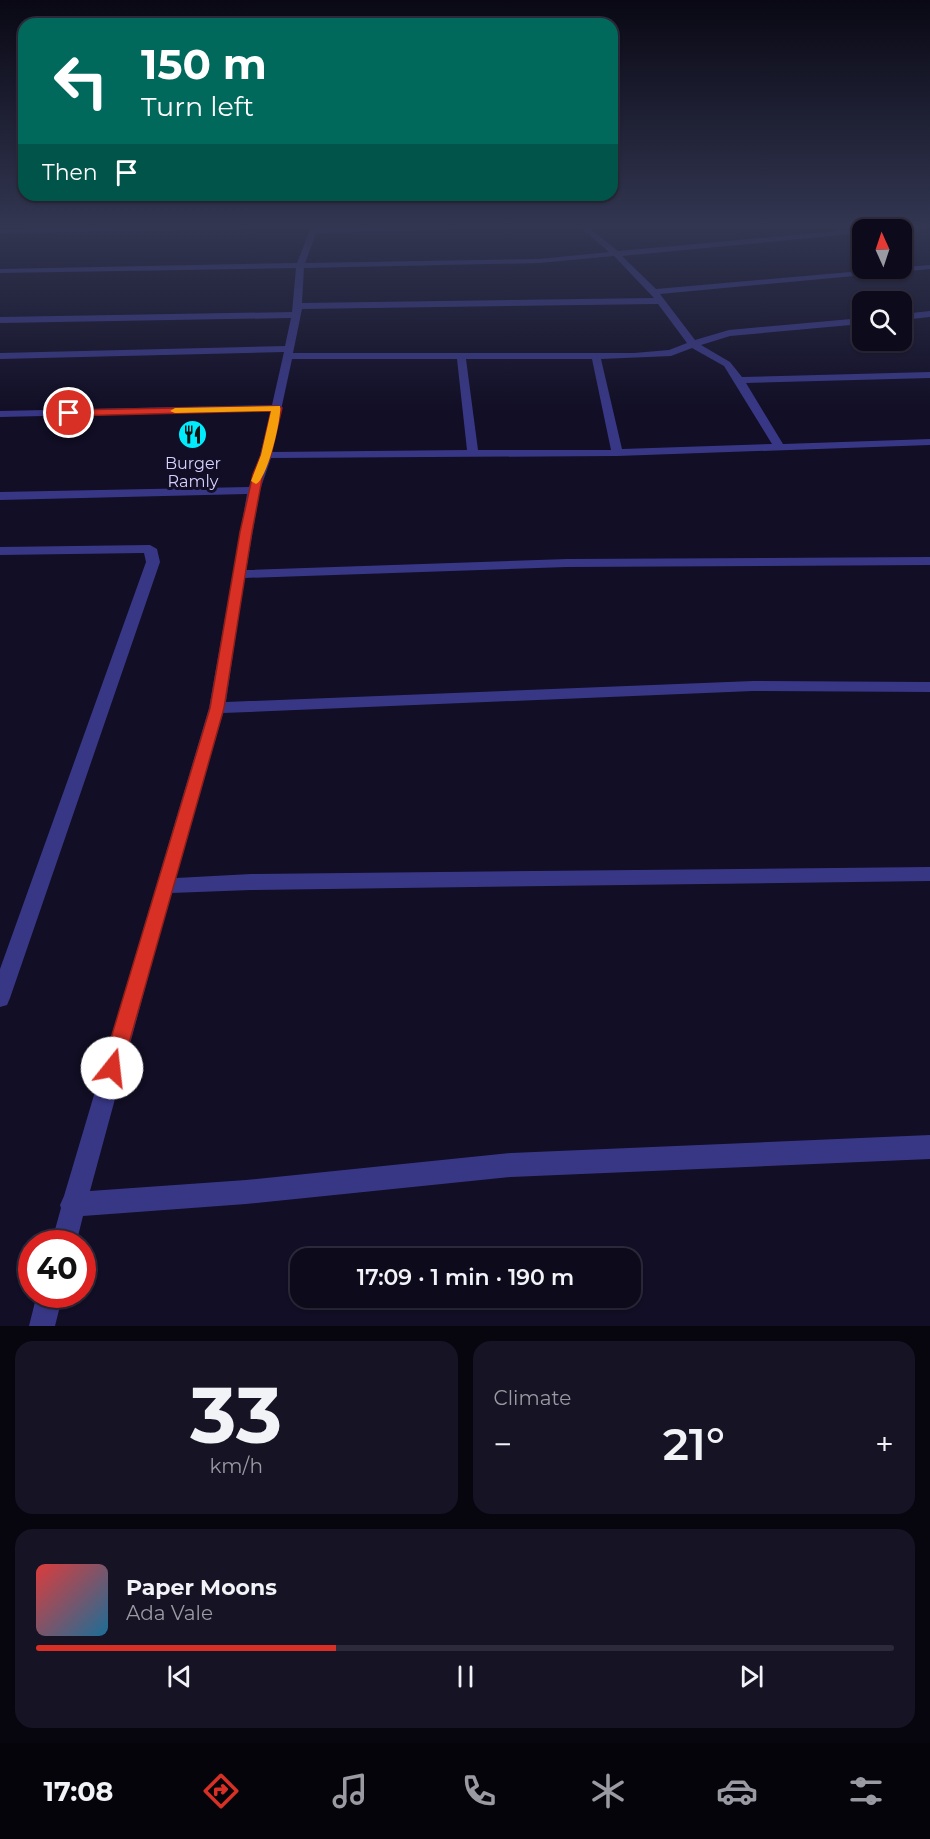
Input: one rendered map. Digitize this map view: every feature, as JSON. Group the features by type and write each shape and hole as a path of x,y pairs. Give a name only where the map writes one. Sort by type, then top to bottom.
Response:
{"street":[{"path":"66,1230 217,708 254,490 266,455 277,408 297,310 298,289"},
{"path":"651,289 693,344 727,364 780,448"},
{"path":"654,292 688,289"},
{"path":"0,320 661,301"},
{"path":"912,316 930,314"},
{"path":"0,356 287,352 655,356 683,350 693,344 729,333 852,322"},
{"path":"461,355 473,455"},
{"path":"596,357 617,453"},
{"path":"739,380 930,375"},
{"path":"0,414 277,408"},
{"path":"266,455 617,453 930,442"},
{"path":"0,496 254,490"},
{"path":"0,551 150,549 153,562 0,998"},
{"path":"238,574 567,563 930,561"},
{"path":"217,708 753,686 930,687"},
{"path":"164,886 251,882 930,874"},
{"path":"72,1205 246,1192 511,1165 930,1147"},
{"path":"42,1326 46,1308"}],"slow traffic":[{"path":"175,411 277,408 266,455 256,481"}],"place":[{"name":"Burger Ramly","path":"193,435"}],"route":[{"path":"69,413 277,408 266,455 258,474 246,532 217,708 112,1068"}]}
